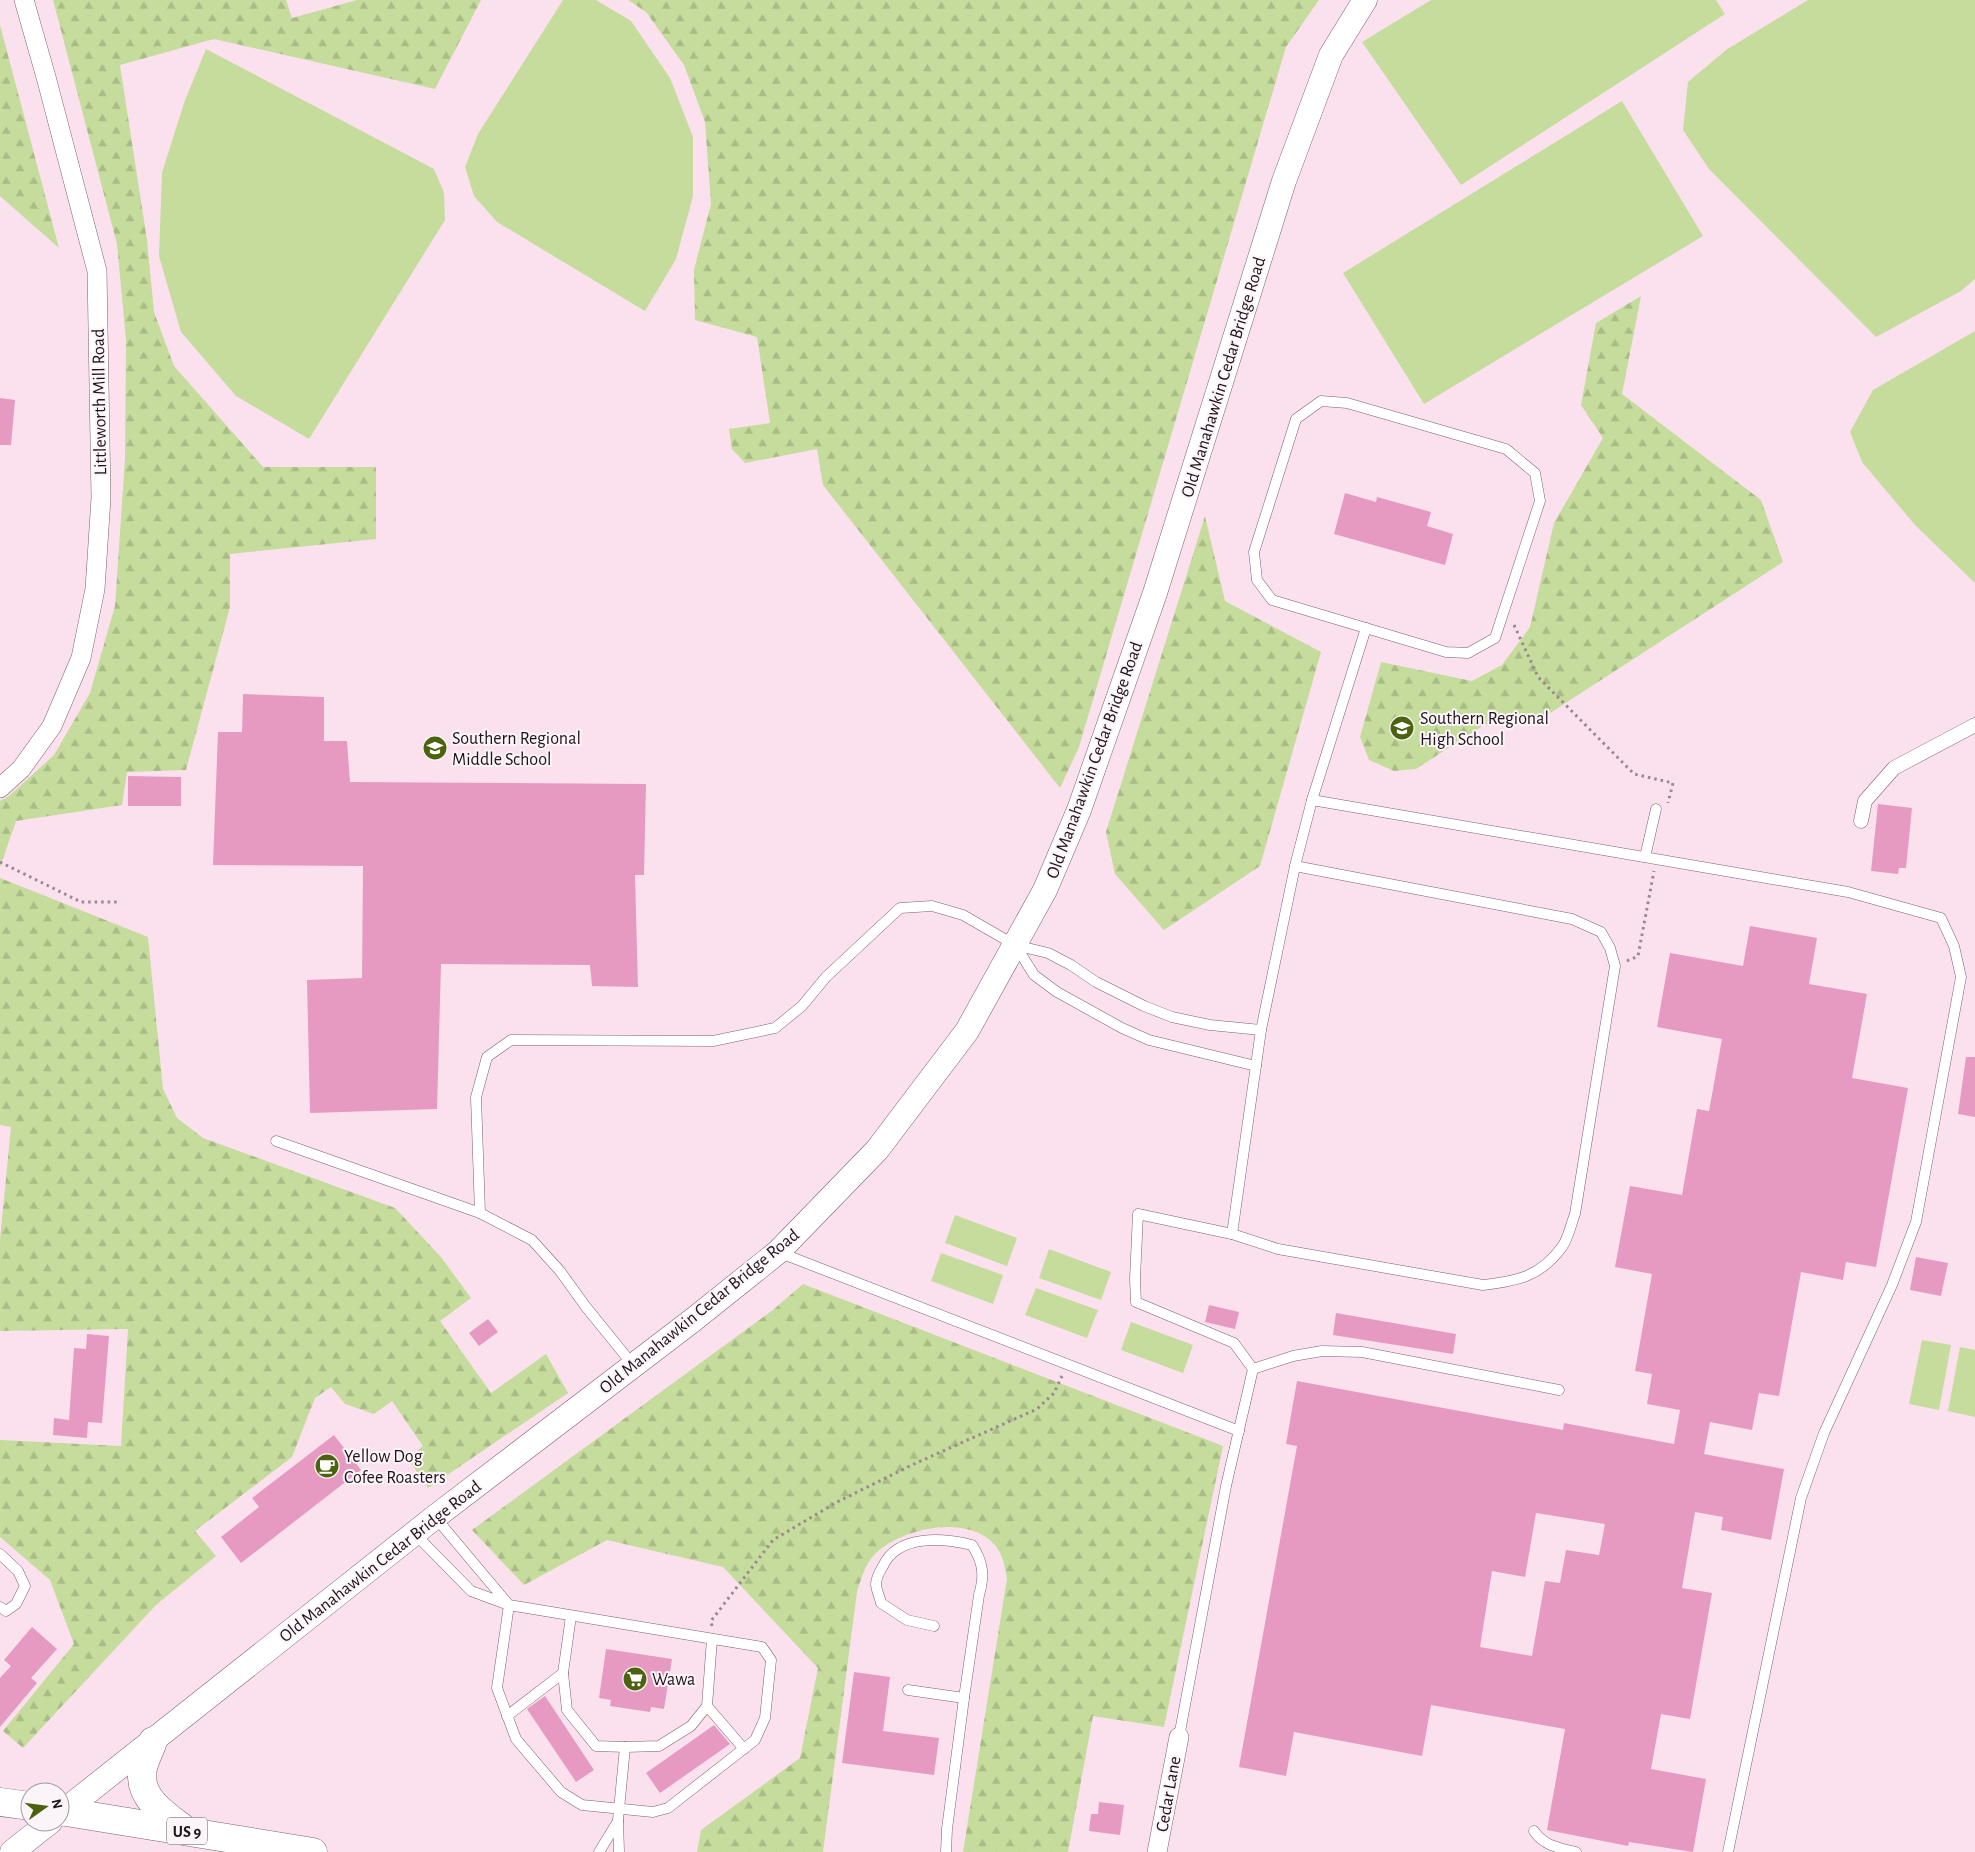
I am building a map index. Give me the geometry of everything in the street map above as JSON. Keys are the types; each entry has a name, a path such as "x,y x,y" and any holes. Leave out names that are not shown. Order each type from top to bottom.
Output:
{"highway":[{"path":"153,1741 142,1774 143,1786 156,1808 187,1831"},
{"path":"0,1802 20,1805"},
{"name":"US 9","path":"70,1816 187,1831 313,1852"}],"street":[{"name":"Littleworth Mill Road","path":"0,788 21,769 52,726 81,658 95,589 101,498 97,272 24,0"},
{"name":"Old Manahawkin Cedar Bridge Road","path":"70,1805 435,1517 693,1320 778,1252 877,1150 967,1031 1045,890 1086,792 1158,584 1284,181 1331,55 1365,0"},
{"path":"1861,821 1865,801 1894,768 1975,725"},
{"name":"Cedar Lane","path":"1158,1852 1179,1736"},
{"name":"Old Manahawkin Cedar Bridge Road","path":"12,1852 36,1832"}],"lane":[{"path":"1321,401 1347,403 1506,449 1535,473 1540,501 1506,606 1495,638 1468,653 1446,652 1272,600 1257,580 1254,552 1296,420 1321,401"},
{"path":"1232,1234 1261,1030 1295,866 1312,800 1366,628"},
{"path":"1312,800 1848,892 1941,918 1954,946 1961,977 1916,1222 1892,1285 1824,1434 1801,1498 1728,1852"},
{"path":"1645,857 1661,810"},
{"path":"1179,1736 1226,1486 1253,1369 1234,1344 1136,1302 1135,1278 1138,1214 1232,1234 1278,1249 1483,1285 1511,1282 1536,1272 1563,1246 1575,1214 1615,966 1610,948 1601,932 1572,919 1295,866"},
{"path":"480,1213 476,1097 487,1057 511,1040 712,1041 774,1028 802,1006 826,977 900,908 932,906 963,915 1016,945 1048,953 1071,965 1096,982 1144,1006 1172,1017 1210,1025 1261,1030"},
{"path":"1016,945 1034,975 1057,992 1122,1028 1157,1042 1256,1066"},
{"path":"276,1141 480,1213 532,1240 560,1271 586,1308 633,1365"},
{"path":"778,1252 1239,1431"},
{"path":"1253,1369 1294,1356 1322,1351 1362,1352 1559,1390"},
{"path":"415,1534 471,1591 508,1605 762,1647 772,1660 765,1718 756,1740 668,1808 652,1812 619,1815 582,1805 561,1792 516,1739 497,1688 508,1605 435,1517"},
{"path":"934,1626 907,1620 881,1603 876,1584 878,1574 886,1559 895,1550 910,1544 928,1540 945,1540 972,1545 980,1558 983,1581 979,1595 964,1698 946,1829 945,1851"},
{"path":"0,1554 18,1571 25,1586 16,1604 6,1612 0,1606"},
{"path":"571,1616 563,1673 567,1710 596,1746 659,1746 690,1726 707,1706 712,1639"},
{"path":"507,1716 563,1673"},
{"path":"908,1690 964,1698"},
{"path":"707,1706 744,1748"},
{"path":"619,1852 619,1815 625,1747"},
{"path":"599,1852 619,1815"},
{"path":"1534,1831 1540,1840 1554,1847 1576,1852"}],"path":[{"path":"1506,606 1538,677 1634,774 1673,784 1661,810"},
{"path":"1615,966 1638,956 1656,859"},
{"path":"0,862 81,902 118,902"},
{"path":"712,1639 711,1621 773,1540 837,1502 914,1464 1037,1408 1054,1393 1067,1364"}],"green space":[{"path":"53,0 286,0 292,18 357,0 481,0 435,89 214,39 120,65 147,240 154,312 174,366 263,467 376,467 376,539 230,554 230,607 186,770 127,772 122,805 16,821 0,867 0,801 9,796 54,755 90,693 115,606 125,459 126,340 117,244"},
{"path":"563,0 596,0 631,21 670,78 693,137 693,196 676,259 645,311 497,222 474,196 465,167 478,134"},
{"path":"628,0 1319,0 1286,47 1079,747 1060,788 823,485 817,449 745,463 732,449 729,429 770,423 757,337 695,320 694,270 711,204 705,122 684,65 646,12"},
{"path":"1431,0 1716,0 1725,14 1461,185 1362,42"},
{"path":"1808,0 1975,0 1975,279 1961,291 1876,337 1709,169 1683,130 1688,82 1726,50"},
{"path":"0,25 59,248 0,196"},
{"path":"206,49 434,169 444,193 445,220 309,439 236,396 181,332 159,256 162,173 184,103"},
{"path":"1622,101 1703,236 1424,404 1343,273"},
{"path":"1641,296 1622,394 1761,500 1783,562 1544,717 1484,725 1416,769 1394,771 1369,760 1360,737 1381,662 1472,681 1502,665 1530,627 1554,523 1603,438 1581,405 1596,323"},
{"path":"1975,331 1975,583 1915,525 1862,462 1850,432 1873,390"},
{"path":"1205,516 1225,601 1321,652 1260,866 1164,930 1115,874 1106,832"},
{"path":"0,878 148,937 163,1089 177,1118 203,1138 395,1208 441,1257 471,1298 440,1321 491,1393 546,1354 568,1393 428,1488 408,1459 423,1446 392,1401 374,1414 345,1404 331,1387 315,1398 292,1457 195,1531 216,1556 156,1605 23,1748 3,1731 74,1644 50,1580 0,1537 0,1440 121,1446 128,1329 0,1331 0,1239 11,1127 0,1125"},
{"path":"955,1215 1017,1238 1007,1266 945,1243"},
{"path":"1049,1249 1111,1272 1101,1300 1039,1278"},
{"path":"941,1253 1003,1275 993,1304 931,1281"},
{"path":"803,1284 1223,1446 1164,1727 1093,1716 1068,1852 963,1852 1007,1579 1000,1552 994,1544 982,1535 967,1529 951,1527 917,1532 901,1537 887,1545 875,1554 866,1567 857,1592 823,1852 697,1852 701,1830 800,1758 818,1668 723,1567 607,1540 524,1585 472,1530 773,1310"},
{"path":"1036,1288 1098,1310 1087,1338 1025,1315"},
{"path":"1131,1322 1193,1345 1183,1373 1121,1350"},
{"path":"1922,1340 1951,1345 1939,1410 1909,1404"},
{"path":"1960,1347 1975,1350 1975,1417 1948,1411"}],"building":[{"path":"0,398 15,400 11,445 0,445"},
{"path":"1345,493 1376,502 1377,497 1431,512 1427,526 1453,534 1445,565 1334,534"},
{"path":"243,694 324,697 324,741 347,741 350,782 646,784 644,875 635,875 638,987 592,986 590,965 441,964 437,1109 310,1113 307,980 362,978 363,866 213,865 218,732 242,732"},
{"path":"128,776 181,777 181,806 128,806"},
{"path":"1878,804 1912,808 1906,868 1899,868 1898,874 1871,871"},
{"path":"1750,926 1817,938 1809,984 1867,994 1852,1078 1908,1088 1876,1267 1846,1262 1843,1280 1801,1272 1779,1396 1759,1393 1752,1430 1710,1422 1704,1454 1784,1469 1771,1540 1721,1530 1723,1517 1695,1512 1682,1588 1712,1593 1690,1719 1661,1714 1651,1769 1706,1779 1693,1852 1629,1842 1628,1846 1547,1830 1565,1729 1431,1705 1422,1756 1294,1732 1286,1776 1239,1767 1297,1446 1286,1444 1297,1381 1563,1430 1564,1423 1674,1444 1680,1410 1647,1404 1652,1374 1635,1371 1652,1274 1615,1267 1630,1186 1682,1195 1697,1109 1709,1111 1722,1039 1657,1027 1670,953 1743,966","holes":["1536,1513 1605,1524 1599,1555 1566,1550 1560,1583 1545,1581 1532,1656 1480,1647 1492,1571 1525,1577"]},
{"path":"1966,1057 1975,1057 1975,1117 1958,1114"},
{"path":"1916,1257 1948,1263 1941,1296 1910,1290"},
{"path":"1209,1305 1239,1312 1235,1329 1205,1322"},
{"path":"1336,1313 1456,1334 1453,1354 1333,1335"},
{"path":"488,1319 498,1332 479,1346 469,1333"},
{"path":"87,1334 109,1336 102,1423 88,1422 87,1438 53,1435 54,1418 69,1420 74,1348 86,1349"},
{"path":"334,1435 361,1470 241,1563 221,1537 259,1507 252,1498"},
{"path":"32,1627 57,1649 31,1678 37,1683 0,1727 0,1678 11,1666 4,1660"},
{"name":"Wawa","path":"606,1649 672,1659 664,1709 651,1707 650,1712 610,1706 611,1700 599,1698"},
{"path":"854,1672 890,1677 883,1731 939,1738 934,1775 842,1763"},
{"path":"545,1696 594,1770 576,1782 527,1709"},
{"path":"714,1725 730,1744 660,1793 646,1773"},
{"path":"1099,1802 1124,1805 1120,1835 1089,1831 1091,1814 1098,1814"}],"place":[{"name":"Southern Regional High School","path":"1402,728"},
{"name":"Southern Regional Middle School","path":"435,748"},
{"name":"Yellow Dog Cofee Roasters","path":"327,1466"},
{"name":"Wawa","path":"635,1679"}]}
